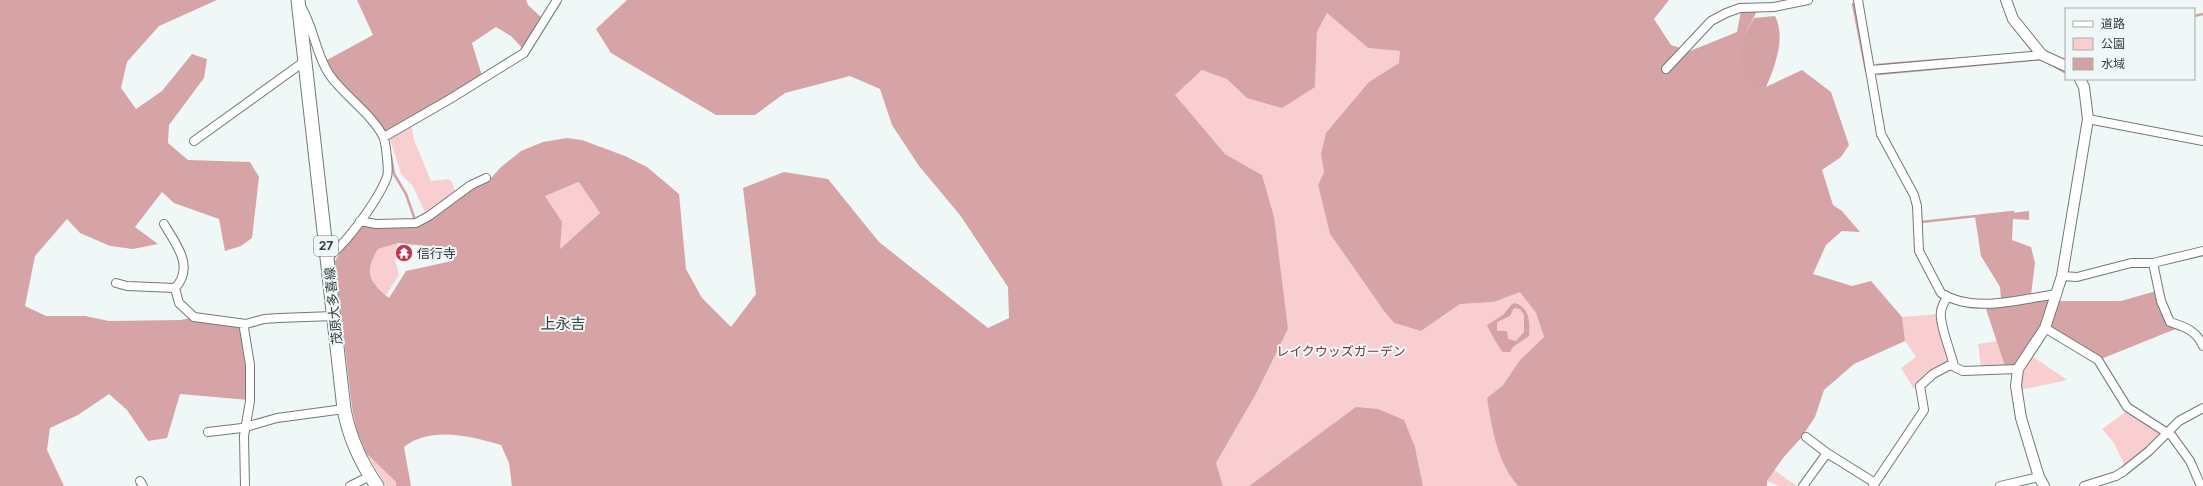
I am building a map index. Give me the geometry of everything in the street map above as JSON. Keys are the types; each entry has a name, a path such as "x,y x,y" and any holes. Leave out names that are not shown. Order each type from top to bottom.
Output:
{"main road":[{"name":"茂原大多喜線","path":"298,1 344,409 348,428 374,481"}],"street":[{"path":"384,137 450,99 524,53 557,0"},
{"path":"1666,69 1711,21 1726,13 1740,8 1774,7 1808,0"},
{"path":"1858,0 1881,134 1905,178 1917,206 1918,251 1941,294 1967,304 1994,303 2057,294"},
{"path":"2006,0 2013,19 2042,55 2065,66"},
{"path":"298,1 308,16 317,52 330,75 384,137 388,169 387,177 360,221 338,249 328,257"},
{"path":"1871,70 2042,55"},
{"path":"194,141 305,61"},
{"path":"2044,486 2038,477 2017,400 2018,369 2045,328 2062,276 2088,119 2084,87 2080,80"},
{"path":"2088,119 2203,141"},
{"path":"360,221 376,224 416,223 429,216 471,186 486,178"},
{"path":"164,224 180,252 184,265 181,281 175,288"},
{"path":"2062,276 2077,277 2130,263 2153,263 2203,251"},
{"path":"2153,263 2161,301 2170,322 2189,329 2197,335 2203,346"},
{"path":"116,283 127,286 175,288"},
{"path":"175,288 179,303 194,317 246,324 264,319 334,316"},
{"path":"1947,297 1941,311 1941,322 1950,346 1954,366"},
{"path":"245,486 244,436 250,401 250,364 244,328 246,324"},
{"path":"2045,328 2098,360 2127,407 2168,432 2190,461 2200,486"},
{"path":"1806,437 1874,485 1924,410 1920,386 1932,374 1950,365 1963,371 2018,369"},
{"path":"2084,486 2116,476 2149,452 2179,421 2203,408"},
{"path":"208,432 246,426 277,418 344,409"},
{"path":"1803,486 1827,453"},
{"path":"2000,486 2038,477"},
{"path":"350,486 374,481"}],"green space":[{"name":"レイクウッズガーデン","path":"1327,13 1368,48 1400,51 1400,63 1369,82 1321,154 1324,172 1318,185 1330,234 1394,323 1421,331 1460,304 1494,302 1520,291 1536,313 1544,337 1520,360 1503,385 1487,398 1511,478 1518,486 1423,486 1415,447 1281,462 1249,486 1223,486 1216,463 1257,392 1288,329 1262,175 1225,154 1174,95 1202,70 1227,78 1247,98 1315,87 1317,32"},
{"path":"411,124 414,140 431,181 448,179 452,182 456,194 427,217 413,186 401,174 390,139 393,134"},
{"path":"580,182 600,213 560,249 545,196"},
{"path":"398,243 395,260 399,275 386,295 380,290 372,279 370,274 371,263 378,249"},
{"path":"1938,314 1950,361 1926,373 1914,389 1901,368 1916,357 1905,341 1902,317"},
{"path":"1997,341 2005,366 1981,367 1978,344"},
{"path":"2032,356 2067,380 2020,390 2023,373"},
{"path":"2127,411 2165,434 2126,468 2114,443 2102,429"},
{"path":"366,453 396,482 396,486 386,486"},
{"path":"1774,470 1797,486 1779,486 1767,481"}],"shaded area":[{"path":"0,0 217,0 159,26 127,62 121,88 136,109 162,91 192,54 207,59 204,78 169,125 168,143 188,160 250,162 259,177 252,238 241,246 225,251 219,219 174,203 162,192 135,227 158,244 133,249 110,246 80,233 67,219 35,256 25,306 46,316 85,316 109,321 181,320 199,316 244,322 249,400 180,394 167,438 148,441 127,410 109,394 78,415 50,428 47,450 64,486 0,486"},
{"path":"357,0 526,0 528,5 542,18 523,49 511,36 496,27 472,43 482,76 389,131 381,130 329,70 325,61 373,35"},
{"path":"627,0 1669,0 1654,19 1671,45 1690,51 1737,32 1741,11 1757,11 1745,34 1747,87 1766,87 1802,70 1831,92 1849,145 1841,157 1822,170 1833,205 1842,211 1860,232 1842,231 1826,245 1813,274 1852,286 1871,281 1902,317 1905,341 1854,364 1824,390 1815,417 1801,438 1783,458 1767,481 1767,486 1518,486 1511,477 1500,456 1493,433 1487,398 1503,385 1520,360 1544,337 1536,313 1520,292 1494,302 1460,304 1421,331 1394,323 1330,234 1318,185 1324,172 1321,154 1326,133 1369,82 1399,63 1400,51 1368,48 1327,13 1317,32 1315,87 1282,108 1247,98 1227,79 1202,70 1175,95 1225,154 1262,175 1274,217 1288,329 1257,392 1216,463 1223,486 512,486 509,463 501,445 464,436 438,435 426,437 404,447 411,486 396,486 396,482 366,453 357,431 352,408 335,261 360,223 416,225 461,194 491,178 501,167 521,151 543,142 567,138 582,140 625,156 647,167 679,194 686,269 702,298 731,327 756,294 743,188 784,172 828,179 879,242 988,328 1009,318 1008,287 960,215 919,166 892,125 880,89 850,76 785,93 755,115 716,115 611,53 596,29","holes":["579,182 600,213 560,249 562,222 545,196","398,243 445,248 452,261 406,271 389,298 373,282 370,271 373,257 378,249"]},
{"path":"2029,211 2029,220 2013,219 2012,240 2031,247 2035,263 2031,295 2001,299 2000,287 1981,256 1975,217"},
{"path":"2156,291 2178,328 2101,359 2051,330 2049,324 2057,301 2121,301"},
{"path":"2052,297 2040,329 2019,365 2005,366 1985,306"},
{"path":"1356,407 1378,409 1404,420 1415,447 1423,486 1249,486"}],"water":[{"path":"1775,16 1780,33 1778,52 1766,87 1747,87 1740,61 1745,34 1754,18"},
{"path":"1515,303 1524,308 1529,321 1529,336 1513,347 1510,352 1503,352 1487,325 1503,315 1512,304","holes":["1514,308 1520,309 1524,315 1524,332 1516,341 1508,339 1507,331 1497,331 1497,322 1510,316"]}],"waterway":[{"path":"1853,4 1866,71"},
{"path":"2195,16 2203,14"},
{"path":"1877,65 1949,59"},
{"path":"1878,74 2043,59"},
{"path":"2054,66 2065,72"},
{"path":"391,156 394,174 406,194 415,220"},
{"path":"1921,222 2013,212"}],"place":[{"name":"信行寺","path":"404,253"}],"district":[{"name":"上永吉","path":"563,324"}]}
